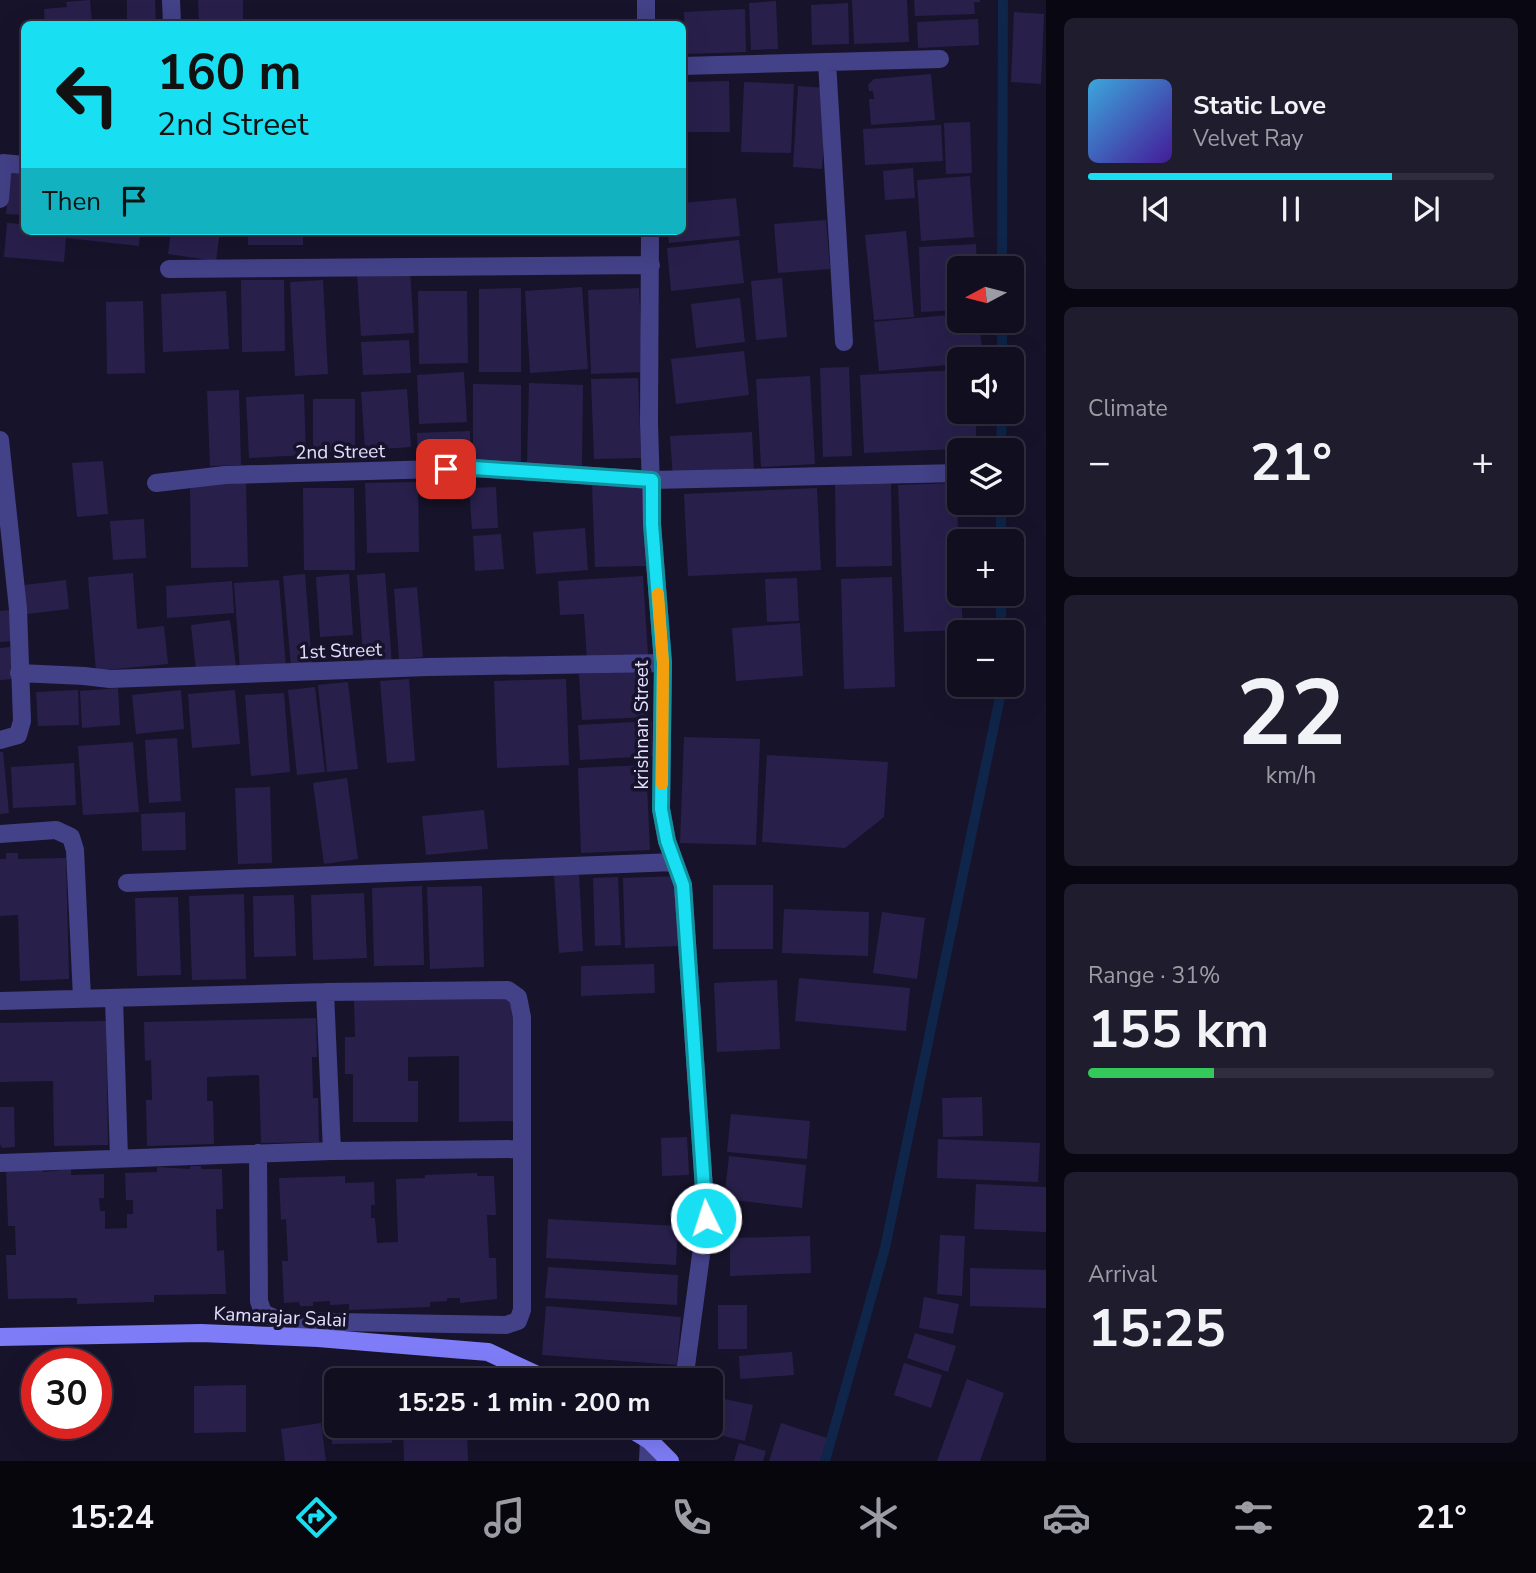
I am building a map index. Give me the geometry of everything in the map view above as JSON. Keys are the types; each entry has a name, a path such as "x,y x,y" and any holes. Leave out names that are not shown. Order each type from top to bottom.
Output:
{"street":[{"path":"171,0 172,21"},
{"path":"646,0 646,21"},
{"path":"686,66 940,59"},
{"path":"827,62 844,342"},
{"path":"0,199 1,163 21,165"},
{"name":"krishnan Street","path":"650,235 649,423 652,524 663,663 661,809 667,841 683,885 706,1218 686,1368"},
{"path":"169,269 651,265"},
{"path":"0,440 18,609 22,721 18,735 0,740"},
{"name":"2nd Street","path":"156,482 225,475 474,468 652,480 947,473"},
{"name":"1st Street","path":"19,673 110,679 428,667 663,663"},
{"path":"0,834 56,830 71,837 75,850 82,998"},
{"path":"127,883 675,862"},
{"path":"0,1001 508,990 517,997 522,1017 522,1310 518,1321 506,1325 281,1321 263,1313 259,1301 258,1153"},
{"path":"325,992 332,1151"},
{"path":"114,998 119,1158"},
{"path":"0,1163 332,1151 521,1149"},
{"name":"Kamarajar Salai","path":"0,1337 257,1334 488,1352 522,1368"},
{"path":"648,1461 652,1438"},
{"path":"656,1438 670,1461"}],"building":[{"path":"90,0 92,21 45,21 44,9 67,7 66,2"},
{"path":"127,0 155,0 156,21 127,21"},
{"path":"198,0 243,0 243,21 199,21"},
{"path":"852,0 907,0 909,42 854,44"},
{"path":"914,0 980,2 974,2 975,14 915,16"},
{"path":"776,1 778,49 751,50 749,3"},
{"path":"848,3 849,44 812,45 811,5"},
{"path":"745,9 746,52 686,54 684,12"},
{"path":"1014,12 1044,14 1041,84 1011,82"},
{"path":"978,19 979,45 918,48 917,22"},
{"path":"931,74 935,120 871,125 869,99 874,99 873,91 869,91 868,85 874,79"},
{"path":"729,81 730,132 686,132 686,82"},
{"path":"744,82 794,84 791,153 741,152"},
{"path":"798,86 827,88 822,169 793,167"},
{"path":"970,122 972,173 946,174 944,123"},
{"path":"941,125 943,161 865,165 863,129"},
{"path":"913,168 915,198 885,200 883,171"},
{"path":"10,171 21,172 21,215 6,214"},
{"path":"970,176 974,237 921,241 917,180"},
{"path":"736,198 740,236 669,243 668,235 686,235 686,203"},
{"path":"826,220 830,269 778,273 774,224"},
{"path":"7,223 21,224 21,235 140,235 139,246 66,238 64,262 4,257"},
{"path":"906,231 914,317 874,320 865,235"},
{"path":"170,235 219,235 216,261 168,254"},
{"path":"248,235 303,235 303,245 248,245"},
{"path":"739,240 744,283 671,291 667,248"},
{"path":"976,244 976,256 947,256 947,311 921,312 919,247"},
{"path":"410,270 414,333 361,336 357,273"},
{"path":"782,278 787,337 756,340 751,281"},
{"path":"241,280 284,280 285,351 242,352"},
{"path":"323,280 328,374 295,376 290,282"},
{"path":"582,287 588,369 530,373 525,291"},
{"path":"521,288 521,372 479,372 479,289"},
{"path":"639,288 643,372 591,374 588,290"},
{"path":"226,291 229,349 163,352 161,294"},
{"path":"418,291 467,291 468,363 419,364"},
{"path":"740,298 745,342 696,348 691,304"},
{"path":"143,301 145,373 107,374 106,302"},
{"path":"947,315 947,333 980,333 982,347 947,347 947,365 879,371 874,322"},
{"path":"409,340 411,373 363,375 361,342"},
{"path":"744,351 749,395 676,404 671,359"},
{"path":"849,367 852,456 823,457 820,368"},
{"path":"947,371 947,424 976,424 976,438 947,438 947,449 864,453 860,375"},
{"path":"464,372 467,422 419,424 417,375"},
{"path":"810,376 815,464 761,467 756,379"},
{"path":"638,378 641,458 594,459 591,379"},
{"path":"529,383 583,385 582,466 527,464"},
{"path":"473,384 521,385 521,462 473,462"},
{"path":"407,389 411,447 365,450 361,392"},
{"path":"239,390 241,465 210,466 207,391"},
{"path":"304,394 306,455 249,458 246,397"},
{"path":"313,399 355,399 355,452 313,452"},
{"path":"470,431 471,460 418,462 417,433"},
{"path":"752,432 754,474 673,479 670,436"},
{"path":"103,461 108,514 77,517 72,463"},
{"path":"418,482 419,552 367,553 365,483"},
{"path":"835,482 891,482 892,566 836,567"},
{"path":"246,483 248,567 191,568 190,485"},
{"path":"643,483 646,566 595,567 592,484"},
{"path":"947,483 947,515 958,515 958,529 947,529 947,606 962,606 962,620 947,620 947,631 904,632 898,485"},
{"path":"496,487 498,528 472,529 469,488"},
{"path":"303,488 354,488 355,570 304,570"},
{"path":"817,488 821,570 688,576 684,494"},
{"path":"144,519 146,558 113,560 110,521"},
{"path":"585,528 588,570 536,574 533,532"},
{"path":"501,534 504,569 475,571 473,536"},
{"path":"133,573 137,629 164,626 168,664 96,671 88,577"},
{"path":"385,573 392,664 364,667 357,575"},
{"path":"305,574 312,665 291,667 283,576"},
{"path":"349,574 353,635 320,637 316,577"},
{"path":"643,576 648,656 587,660 584,614 560,615 558,581"},
{"path":"892,577 895,687 844,689 841,579"},
{"path":"797,578 799,621 767,622 765,579"},
{"path":"66,580 69,609 27,614 24,585"},
{"path":"279,580 286,667 240,670 234,583"},
{"path":"232,581 234,613 167,618 166,586"},
{"path":"417,587 423,657 399,659 394,589"},
{"path":"11,610 13,641 0,642 0,611"},
{"path":"230,620 236,666 196,671 191,625"},
{"path":"800,623 803,676 736,681 732,628"},
{"path":"10,647 13,679 0,680 0,648"},
{"path":"647,671 648,717 582,720 579,674"},
{"path":"409,679 415,761 387,763 380,681"},
{"path":"566,679 569,765 497,768 494,681"},
{"path":"348,682 358,769 327,772 318,685"},
{"path":"315,687 325,772 297,775 288,690"},
{"path":"118,688 120,725 82,728 80,691"},
{"path":"78,690 79,725 38,726 36,692"},
{"path":"181,690 184,729 136,734 132,695"},
{"path":"235,690 240,744 192,748 188,694"},
{"path":"284,693 290,772 251,776 245,695"},
{"path":"652,721 653,756 580,760 578,725"},
{"path":"684,737 760,739 756,845 680,843"},
{"path":"177,738 181,801 149,803 145,740"},
{"path":"133,742 139,812 83,815 78,746"},
{"path":"0,752 3,752 9,813 0,814"},
{"path":"767,755 888,762 884,817 845,848 762,842"},
{"path":"74,763 76,805 13,808 11,767"},
{"path":"646,765 650,850 581,853 578,768"},
{"path":"347,778 358,859 324,864 313,783"},
{"path":"270,787 272,863 238,864 235,788"},
{"path":"484,810 488,849 426,855 422,816"},
{"path":"185,812 186,850 142,851 141,814"},
{"path":"6,853 18,853 18,859 66,858 69,979 20,981 18,915 0,916 0,859 6,859"},
{"path":"579,873 583,951 559,953 554,874"},
{"path":"678,876 680,946 625,948 623,878"},
{"path":"618,877 621,945 595,946 593,878"},
{"path":"713,885 773,885 773,949 713,949"},
{"path":"422,886 424,965 374,966 372,888"},
{"path":"482,886 484,967 430,969 427,887"},
{"path":"364,893 367,958 313,960 311,895"},
{"path":"244,894 246,979 192,980 189,896"},
{"path":"294,895 296,956 254,957 253,896"},
{"path":"178,897 181,975 137,976 135,898"},
{"path":"784,909 869,912 868,956 782,953"},
{"path":"882,912 925,918 917,979 873,973"},
{"path":"654,964 655,993 581,996 581,966"},
{"path":"799,978 910,988 906,1031 795,1021"},
{"path":"777,980 780,1049 717,1052 714,983"},
{"path":"513,999 514,1121 459,1122 459,1056 408,1057 408,1081 418,1081 418,1122 353,1122 353,1074 345,1074 345,1037 355,1037 354,1000"},
{"path":"316,1018 317,1057 312,1057 313,1098 318,1098 319,1142 261,1143 259,1075 207,1077 207,1101 213,1101 214,1144 147,1146 146,1100 152,1100 151,1060 145,1061 144,1022"},
{"path":"106,1021 108,1145 54,1146 53,1081 0,1082 0,1023"},
{"path":"982,1097 983,1136 943,1137 942,1098"},
{"path":"0,1107 14,1107 15,1147 2,1148 0,1144"},
{"path":"731,1114 810,1121 807,1159 727,1152"},
{"path":"687,1137 689,1175 662,1176 661,1138"},
{"path":"938,1139 1040,1143 1038,1182 937,1178"},
{"path":"729,1156 806,1165 802,1208 724,1199"},
{"path":"190,1166 222,1169 223,1209 216,1209 217,1251 224,1250 226,1294 154,1295 154,1302 77,1304 77,1298 8,1299 6,1255 16,1255 15,1226 8,1226 6,1170 43,1169 43,1172 71,1169 71,1175 104,1174 104,1198 99,1198 100,1211 105,1211 105,1229 127,1228 127,1214 133,1214 133,1200 126,1200 125,1173 157,1172 157,1167 190,1169"},
{"path":"477,1173 477,1176 494,1176 496,1215 487,1215 489,1258 496,1258 497,1299 460,1303 460,1298 447,1298 447,1301 430,1302 430,1307 349,1310 349,1304 330,1305 330,1301 313,1302 313,1306 300,1306 299,1302 284,1303 282,1261 288,1261 286,1219 281,1220 279,1178 345,1176 345,1183 374,1182 375,1205 371,1205 371,1218 375,1218 377,1243 398,1242 396,1179"},
{"path":"976,1184 1046,1187 1046,1232 974,1229"},
{"path":"548,1219 678,1226 676,1265 546,1258"},
{"path":"940,1235 965,1236 962,1296 937,1294"},
{"path":"810,1236 811,1273 730,1276 730,1238"},
{"path":"548,1267 678,1275 677,1305 545,1298"},
{"path":"970,1268 1046,1270 1046,1308 970,1306"},
{"path":"924,1297 959,1304 953,1334 919,1328"},
{"path":"718,1305 747,1305 747,1349 718,1349"},
{"path":"546,1306 681,1317 677,1365 542,1355"},
{"path":"915,1333 956,1346 948,1372 907,1358"},
{"path":"792,1352 794,1375 740,1379 739,1356"},
{"path":"904,1363 942,1375 931,1408 894,1395"},
{"path":"967,1379 1004,1393 980,1461 937,1461"},
{"path":"246,1385 246,1432 194,1433 194,1386"},
{"path":"723,1399 753,1405 745,1441 723,1436"},
{"path":"321,1423 326,1461 285,1461 281,1429"},
{"path":"781,1423 827,1438 820,1461 769,1461"},
{"path":"332,1438 392,1438 392,1443 332,1444"},
{"path":"403,1438 467,1438 468,1461 404,1461"},
{"path":"739,1443 766,1451 763,1461 734,1461"}],"waterway":[{"path":"1002,256 1003,0"},
{"path":"1002,333 1002,347"},
{"path":"1001,438 1002,424"},
{"path":"1001,515 1001,529"},
{"path":"1001,606 1001,620"},
{"path":"825,1461 885,1248 1000,697"}],"slow traffic":[{"path":"658,594 663,663 662,784"}],"route":[{"path":"446,469 474,468 652,480 652,524 663,663 661,809 667,841 683,885 706,1218"}]}
